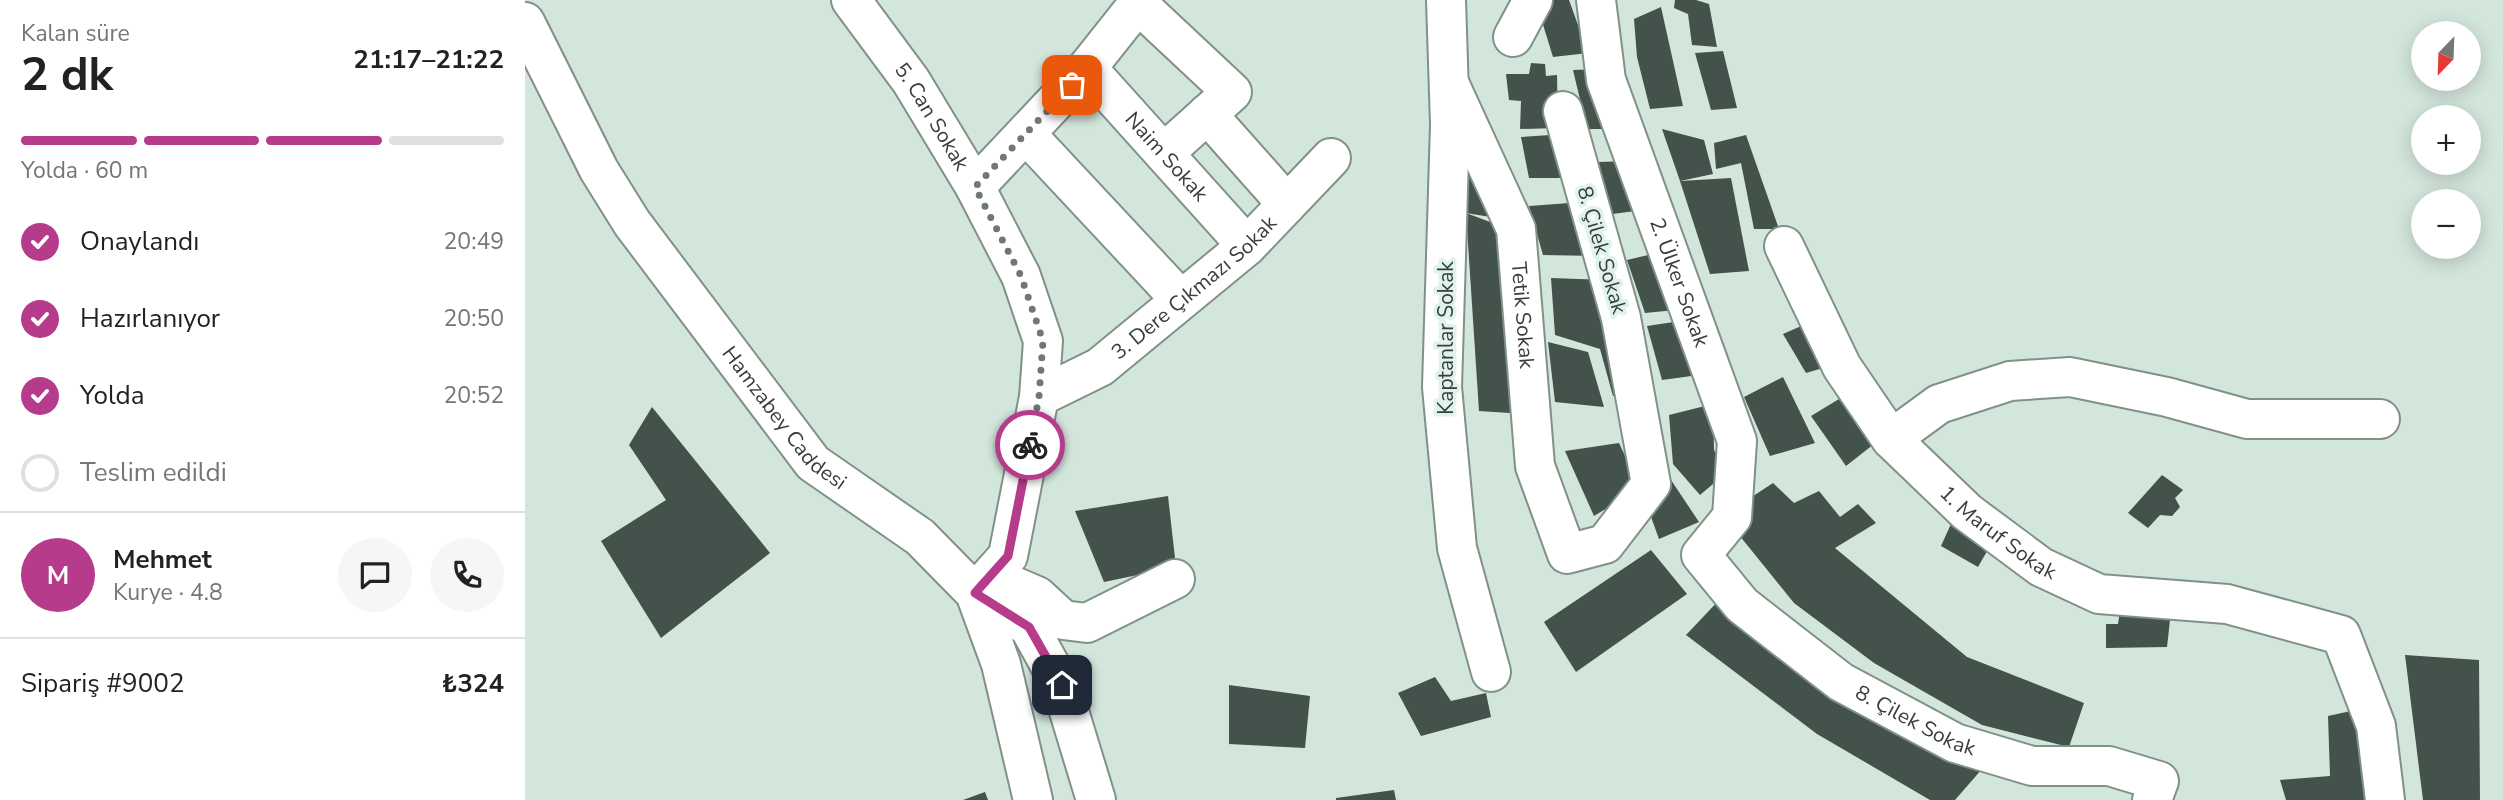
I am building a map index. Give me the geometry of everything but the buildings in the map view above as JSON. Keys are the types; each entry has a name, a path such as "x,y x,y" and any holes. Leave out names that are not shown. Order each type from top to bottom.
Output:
{"street":[{"name":"5. Can Sokak","path":"851,0 911,81 975,187 1021,276 1043,341 1039,397 1008,556 975,593"},
{"name":"Kaptanlar Sokak","path":"1446,0 1450,125 1442,387 1457,548 1491,671"},
{"path":"1513,37 1533,0"},
{"name":"2. Ülker Sokak","path":"1596,0 1606,80 1738,441 1732,517 1701,555"},
{"path":"975,187 1087,68 1140,2 1232,92 1164,153"},
{"name":"Hamzabey Caddesi","path":"525,22 599,170 632,223 813,463 920,537 975,593 1001,664 1033,800"},
{"name":"Naim Sokak","path":"1087,68 1247,246"},
{"name":"Tetik Sokak","path":"1449,83 1516,229 1535,466 1567,554"},
{"name":"8. Çilek Sokak","path":"1563,111 1621,318 1651,484 1605,544 1567,554"},
{"path":"1207,114 1287,204"},
{"path":"1026,134 1181,300"},
{"name":"3. Dere Çıkmazı Sokak","path":"1039,397 1100,367 1247,246 1331,158"},
{"name":"1. Maruf Sokak","path":"1784,246 1842,367 1891,439 1967,512 2041,567 2099,594 2227,604 2341,635 2377,726 2385,800"},
{"path":"1891,439 1939,404 2010,382 2070,377 2168,397 2247,419 2379,419"},
{"name":"8. Çilek Sokak","path":"1701,555 1742,604 1841,682 1955,743 2032,766 2109,766 2159,781 2153,800"},
{"path":"975,593 1002,582 1037,596 1063,620 1087,623 1175,579"},
{"path":"975,593 1029,627 1062,685 1096,800"}],"way so far":[{"path":"1030,445 1039,397 1043,341 1021,276 975,187 1072,85"}],"route":[{"path":"1030,445 1008,556 975,593 1029,627 1062,685"}]}
